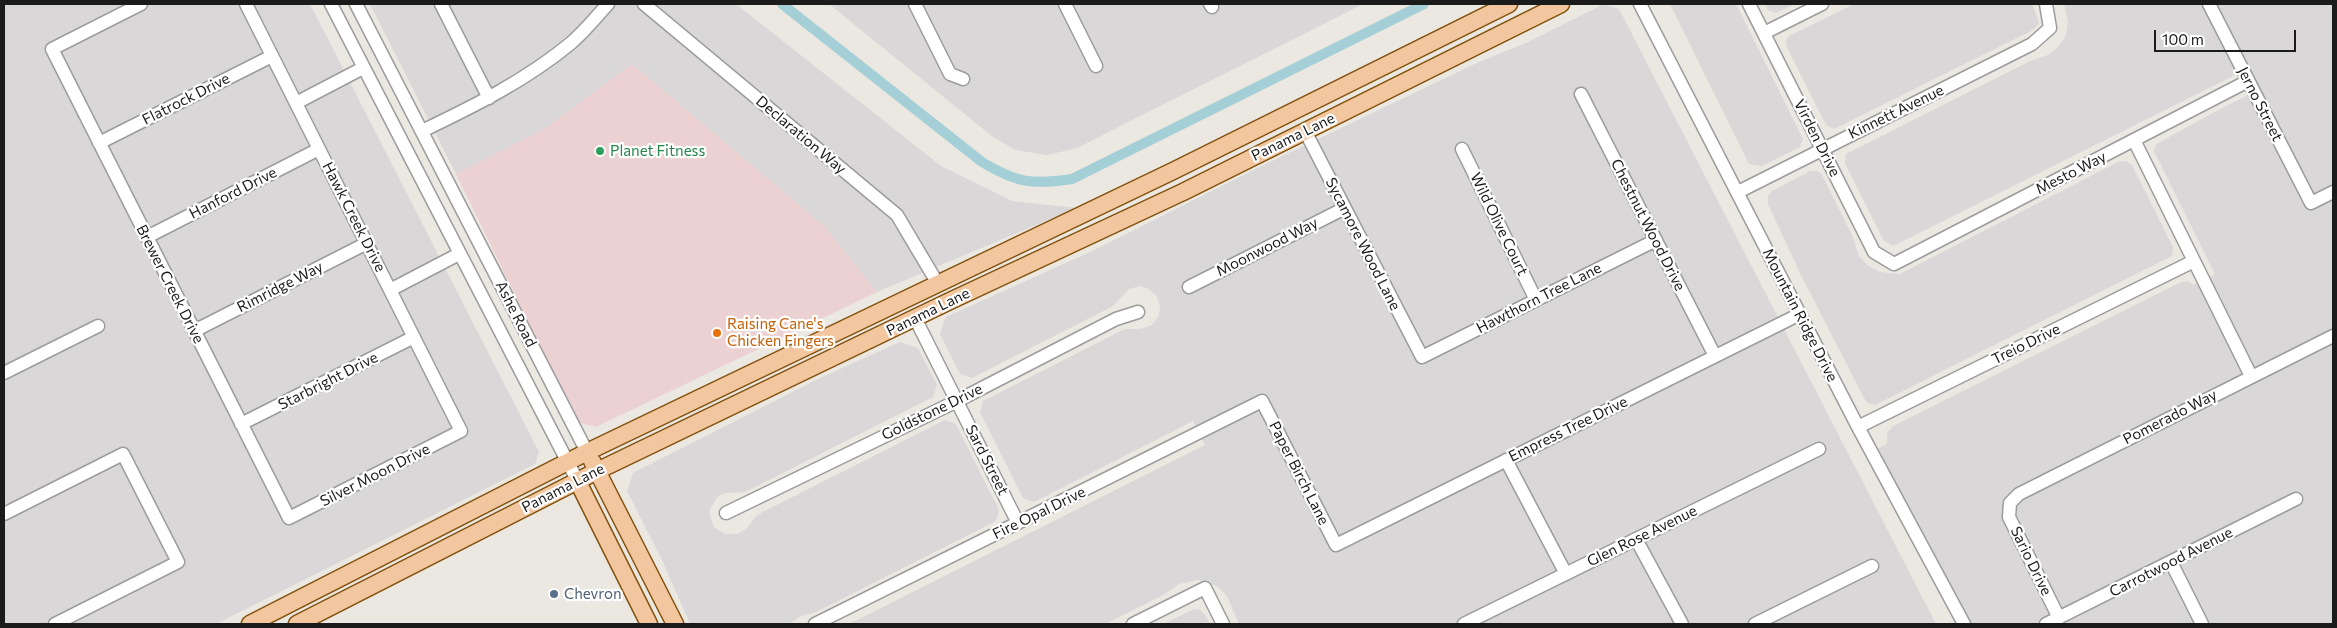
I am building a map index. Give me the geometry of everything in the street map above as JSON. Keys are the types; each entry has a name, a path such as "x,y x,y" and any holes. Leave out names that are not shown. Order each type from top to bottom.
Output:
{"main road":[{"name":"Panama Lane","path":"250,624 588,452 938,284 1509,4"},
{"name":"Panama Lane","path":"296,624 597,470 1183,192 1561,4"},
{"path":"1305,131 1304,125 1310,116 1357,90 1360,78"},
{"path":"915,318 938,284"},
{"name":"Ashe Road","path":"588,452 675,624"},
{"name":"Ashe Road","path":"577,480 649,624"}],"street":[{"name":"Brewer Creek Drive","path":"141,4 52,49 289,518"},
{"name":"Hawk Creek Drive","path":"246,4 461,431"},
{"name":"Ashe Road","path":"331,4 577,480"},
{"name":"Ashe Road","path":"356,4 588,452"},
{"path":"441,4 489,98"},
{"path":"422,131 489,98 532,72 572,42 608,4"},
{"name":"Declaration Way","path":"644,4 897,216 938,284"},
{"path":"915,4 950,74 963,79"},
{"path":"1065,4 1096,66"},
{"name":"Mountain Ridge Drive","path":"1640,4 1858,427 1964,624"},
{"name":"Virden Drive","path":"1749,4 1874,252 1894,264"},
{"path":"1764,33 1822,4"},
{"name":"Kinnett Avenue","path":"1738,192 2032,44 2050,28 2046,4"},
{"name":"Jerno Street","path":"2209,4 2311,203 2333,192"},
{"name":"Flatrock Drive","path":"99,143 272,56"},
{"path":"296,103 363,68"},
{"name":"Mesto Way","path":"1894,264 2248,81"},
{"name":"Chestnut Wood Drive","path":"1581,94 1715,356"},
{"name":"Sycamore Wood Lane","path":"1305,131 1422,357"},
{"path":"2134,140 2251,376"},
{"name":"Wild Olive Court","path":"1462,149 1536,300"},
{"name":"Hanford Drive","path":"147,237 319,150"},
{"name":"Moonwood Way","path":"1189,287 1345,208"},
{"name":"Hawthorn Tree Lane","path":"1422,357 1656,240"},
{"name":"Rimridge Way","path":"194,330 367,243"},
{"path":"390,290 459,254"},
{"name":"Treio Drive","path":"1858,427 2194,261"},
{"name":"Goldstone Drive","path":"726,512 957,401 1116,319 1138,312"},
{"name":"Empress Tree Drive","path":"1336,545 1800,314"},
{"name":"Sard Street","path":"915,318 1018,523"},
{"path":"4,374 98,326"},
{"name":"Pomerado Way","path":"2010,503 2019,494 2040,482 2333,336"},
{"name":"Starbright Drive","path":"242,424 414,337"},
{"name":"Fire Opal Drive","path":"815,624 1262,401"},
{"name":"Paper Birch Lane","path":"1262,401 1336,545"},
{"name":"Silver Moon Drive","path":"289,518 461,431"},
{"name":"Glen Rose Avenue","path":"1464,624 1819,449"},
{"path":"4,514 123,454 178,562 55,624"},
{"path":"1506,460 1566,574"},
{"name":"Carrotwood Avenue","path":"2046,624 2296,499"},
{"name":"Sario Drive","path":"2010,503 2009,517 2015,532 2059,618"},
{"path":"1636,539 1682,624"},
{"path":"2171,562 2202,624"},
{"path":"1756,624 1872,566"},
{"path":"1133,624 1205,588 1223,624"}],"shaded area":[{"path":"4,4 310,4 539,452 535,464 216,624 4,624"},
{"path":"370,4 736,4 941,166 1012,201 1076,208 877,292 825,227 632,64 544,129 456,174"},
{"path":"829,4 1363,4 1077,148 1047,155 1016,150 993,137"},
{"path":"1604,4 1619,9 1936,624 1239,624 1227,596 1217,586 1198,580 1179,584 1163,595 1105,624 849,624 1205,445 1193,421 1034,502 1023,498 980,412 983,401 1125,329 1141,329 1152,325 1159,316 1160,305 1156,295 1147,288 1140,286 1129,289 1113,306 972,378 960,374 940,334 946,317 1088,253 1264,165 1479,62 1528,42"},
{"path":"1670,4 1736,4 1803,139 1800,147 1762,166 1749,164"},
{"path":"1765,4 1795,4 1776,13 1768,10"},
{"path":"1854,4 2032,4 2039,23 2033,30 1834,129 1826,125 1787,47 1786,41 1789,36"},
{"path":"2064,4 2333,4 2333,624 1958,624 1870,453 1887,444 1887,433 1893,426 2181,282 2188,281 2193,285 2215,274 2154,151 2158,143 2253,93 2243,71 1893,246 1884,241 1845,163 1846,154 2030,61 2048,55 2059,46 2066,35 2068,21"},
{"path":"632,64 825,227 877,292 596,427 577,422 456,174 544,129"},
{"path":"2120,161 2126,161 2132,165 2173,247 2172,256 1875,405 1868,403 1864,398 1800,273 1768,204 1768,196 1772,191 1810,171 1817,171 1822,175 1852,235 1859,256 1868,266 1880,272 1900,274"},
{"path":"900,342 918,348 937,385 933,397 745,492 725,493 718,496 710,509 710,516 714,527 725,534 738,534 747,528 757,515 945,420 956,424 999,510 996,521 816,612 801,616 789,624 690,624 662,560 627,491 633,473 818,379"},
{"path":"1194,609 1200,610 1210,624 1164,624"}],"waterway":[{"path":"782,4 982,162 1015,178 1035,182 1072,179 1424,4"}],"place":[{"name":"Planet Fitness","path":"600,151"},
{"name":"Raising Cane's Chicken Fingers","path":"717,333"},
{"name":"Chevron","path":"554,594"}]}
